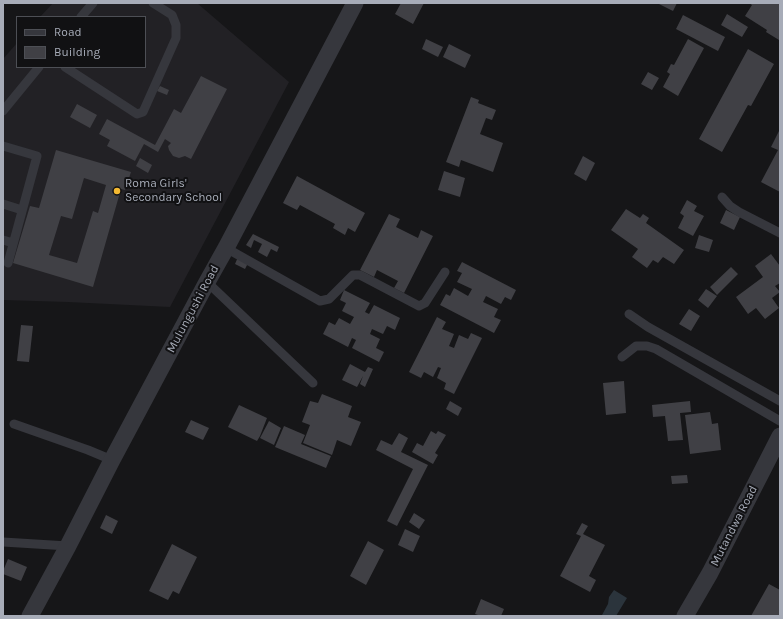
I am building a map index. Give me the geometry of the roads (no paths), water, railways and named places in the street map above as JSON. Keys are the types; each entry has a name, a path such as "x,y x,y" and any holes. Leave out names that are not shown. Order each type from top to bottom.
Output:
{"street":[{"name":"Mulungushi Road","path":"30,616 355,3"},
{"name":"Mutandwa Road","path":"685,616 710,573 780,436"}],"lane":[{"path":"82,16 93,3"},
{"path":"67,68 137,114 143,112 176,38 176,25 172,15 153,3"},
{"path":"3,111 38,68"},
{"path":"3,146 37,156 8,263"},
{"path":"722,197 730,206 739,212 780,233"},
{"path":"3,204 22,210"},
{"path":"3,240 13,243"},
{"path":"226,248 320,301 329,299 353,275 360,276 419,306 425,304 445,272"},
{"path":"207,282 313,383"},
{"path":"629,314 648,327 780,401"},
{"path":"622,357 636,346 647,346 656,349 780,421"},
{"path":"14,424 112,460"},
{"path":"3,542 68,546"}],"place":[{"name":"Roma Girls' Secondary School","path":"117,191"}]}
